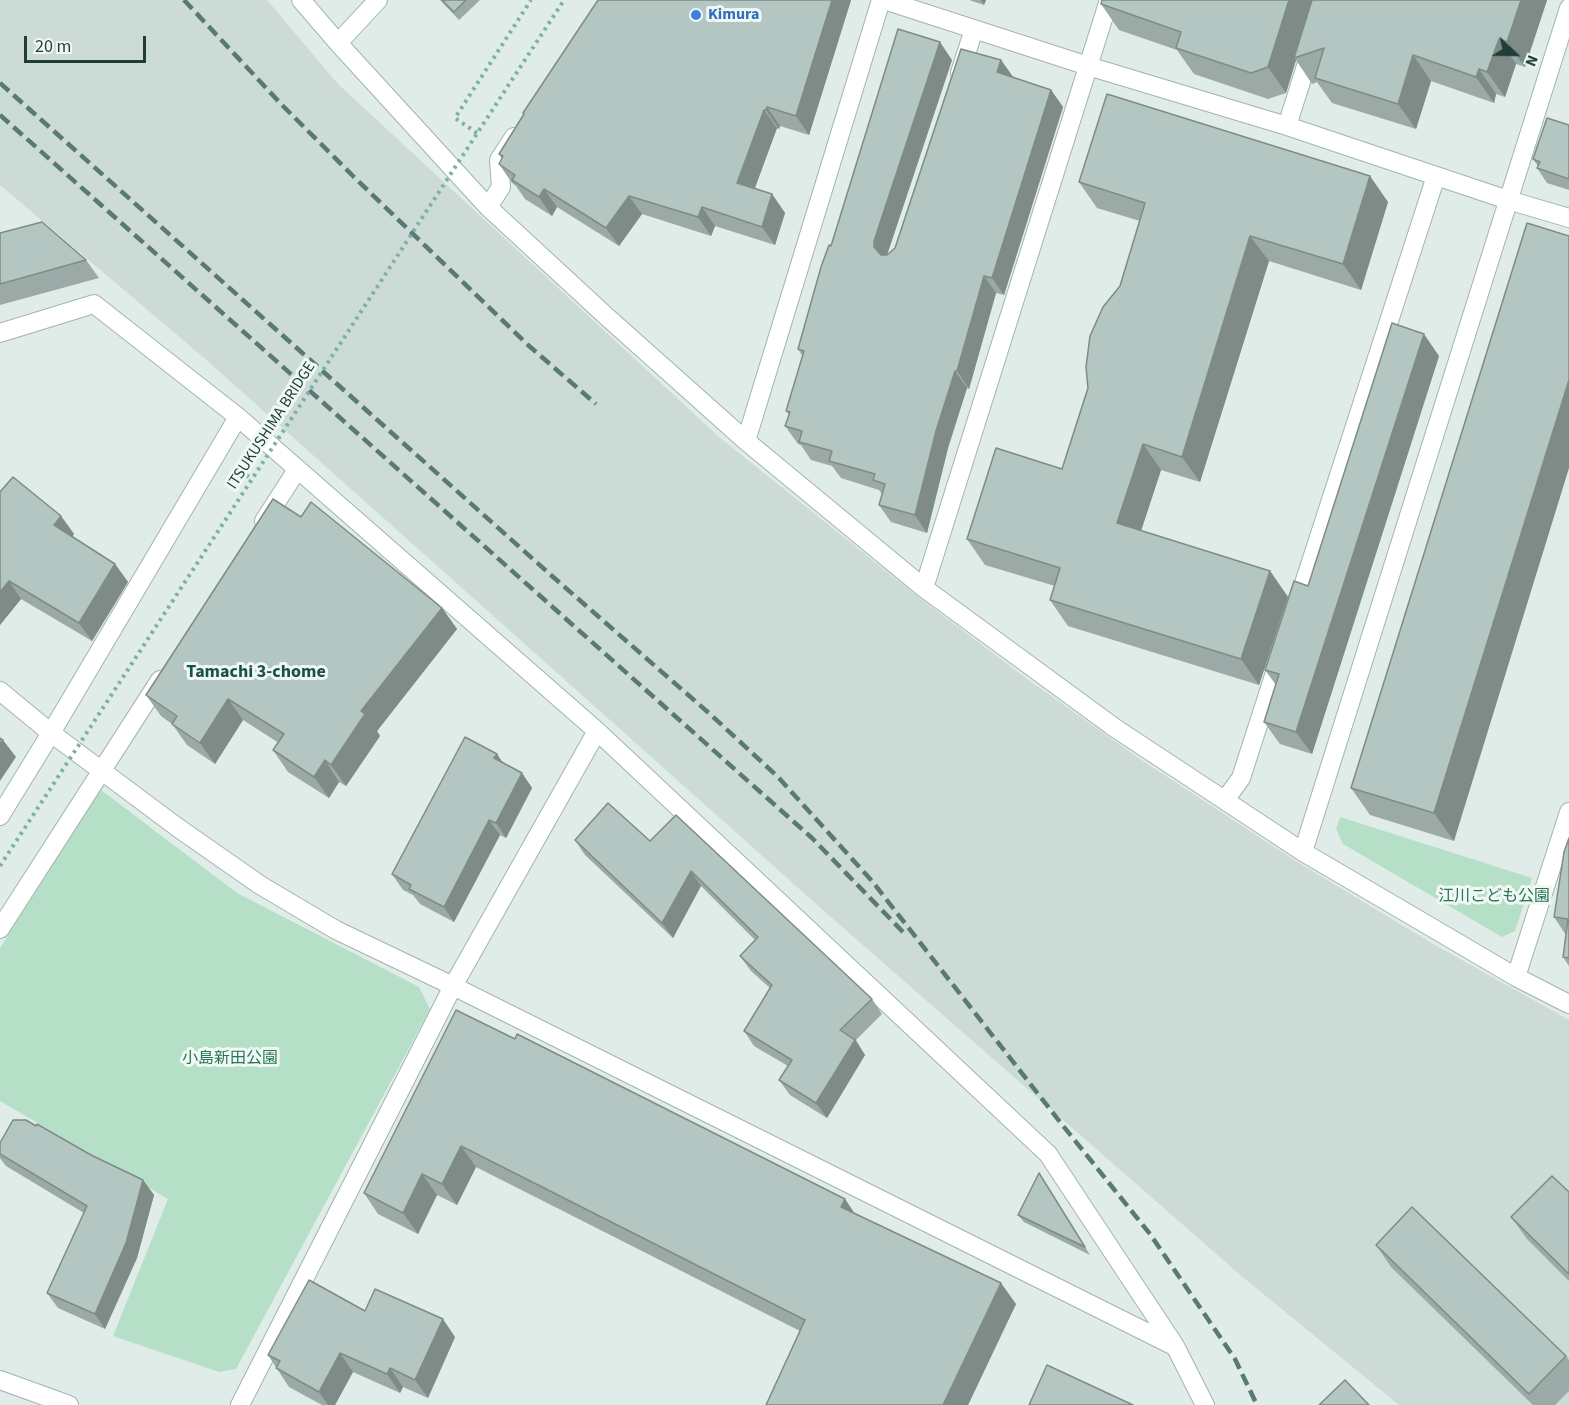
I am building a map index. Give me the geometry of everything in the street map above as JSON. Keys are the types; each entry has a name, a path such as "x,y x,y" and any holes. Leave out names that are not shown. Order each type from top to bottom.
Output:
{"street":[{"path":"301,0 488,207 747,441 924,588 1115,728 1303,852 1516,977 1569,1004"},
{"path":"338,43 378,0"},
{"path":"747,441 883,0 1088,66 1287,126 1569,218"},
{"path":"924,588 1109,0"},
{"path":"1303,852 1569,8"},
{"path":"953,91 974,29"},
{"path":"1287,126 1316,33"},
{"path":"488,207 501,188 499,160 525,120"},
{"path":"1225,800 1241,778 1436,176"},
{"path":"0,333 94,304 238,417 597,731 1048,1154 1175,1346 1205,1405"},
{"path":"0,816 238,417"},
{"path":"251,540 297,470"},
{"path":"0,928 173,661"},
{"path":"0,691 101,771 260,885 336,930 453,986 1175,1346"},
{"path":"240,1405 453,986 597,731"},
{"path":"1516,977 1569,812"},
{"path":"0,1380 69,1405"}],"path":[{"path":"477,133 455,118 531,0"},
{"name":"ITSUKUSHIMA BRIDGE","path":"0,866 564,0"}],"shaded area":[{"path":"0,0 267,0 338,84 719,437 921,599 1027,679 1140,759 1294,860 1433,944 1569,1020 1569,1405 1399,1405 1245,1279 824,911 203,357 0,185"}],"green space":[{"name":"小島新田公園","path":"101,790 237,893 419,987 430,1009 236,1369 219,1372 113,1336 168,1199 0,1101 0,948"},
{"name":"江川こども公園","path":"1340,817 1532,878 1515,931 1502,937 1343,844 1336,829"}],"building":[{"path":"442,0 466,0 454,12"},
{"path":"598,0 832,0 796,116 767,107 764,110 737,183 772,194 762,227 702,207 698,217 629,196 606,228 544,189 539,197 512,180 515,175 499,164 503,156 499,154 523,113"},
{"path":"1102,0 1289,0 1268,67 1251,73 1176,48 1181,32 1101,4"},
{"path":"1312,0 1521,0 1507,42 1499,39 1487,72 1479,69 1476,77 1413,55 1398,104 1315,78 1324,48 1294,58"},
{"path":"898,29 940,42 874,241 874,247 881,255 887,255 895,248 961,49 1001,60 997,72 1051,90 992,278 984,276 957,371 955,371 936,431 915,515 879,505 885,484 873,480 875,474 829,461 832,451 799,442 802,431 785,426 790,412 786,411 804,351 798,349 821,267 829,245 831,246"},
{"path":"1107,94 1370,176 1343,264 1250,236 1182,457 1143,444 1117,523 1270,571 1241,659 1050,600 1060,568 967,539 996,448 1062,469 1088,388 1086,367 1090,336 1103,307 1120,286 1145,203 1079,182"},
{"path":"1547,118 1569,125 1569,179 1537,168 1540,162 1533,159"},
{"path":"42,222 86,260 0,284 0,233"},
{"path":"1527,223 1569,236 1569,380 1434,813 1351,788"},
{"path":"1392,323 1424,334 1296,732 1264,722 1279,674 1265,670 1294,581 1308,586"},
{"path":"13,477 61,516 54,525 115,564 79,623 9,581 0,592 0,492"},
{"path":"273,499 301,517 311,502 442,608 361,711 365,714 331,765 325,760 314,777 273,750 284,734 228,699 200,743 172,724 177,716 146,695"},
{"path":"465,737 497,754 494,758 522,773 496,823 489,820 444,907 409,889 411,885 392,874"},
{"path":"608,803 650,841 676,815 872,999 840,1030 855,1040 816,1103 779,1080 792,1060 744,1031 772,985 740,956 758,937 691,871 662,923 575,840"},
{"path":"1569,838 1569,958 1563,957 1568,919 1554,917 1564,852"},
{"path":"456,1010 515,1039 517,1034 845,1199 841,1207 1001,1283 943,1405 766,1405 805,1320 461,1146 442,1184 422,1174 403,1213 364,1193"},
{"path":"13,1120 26,1120 36,1126 37,1124 91,1155 143,1180 126,1243 95,1314 47,1293 87,1206 0,1154 0,1143"},
{"path":"1039,1173 1085,1247 1018,1215"},
{"path":"1552,1176 1569,1192 1569,1274 1511,1217"},
{"path":"1412,1207 1566,1356 1529,1394 1376,1245"},
{"path":"309,1280 365,1311 375,1289 443,1319 415,1380 390,1368 387,1374 340,1353 319,1392 276,1368 280,1361 268,1355"},
{"path":"1047,1365 1133,1405 1029,1405"},
{"path":"1345,1380 1369,1405 1319,1405"}],"railway":[{"path":"184,0 282,105 353,176 528,345 596,404"},
{"path":"0,83 778,777 872,881 1150,1234 1235,1359 1257,1405"},
{"path":"0,115 812,838 903,932"}],"place":[{"name":"Kimura","path":"696,15"}],"district":[{"name":"Tamachi 3-chome","path":"256,673"}]}
